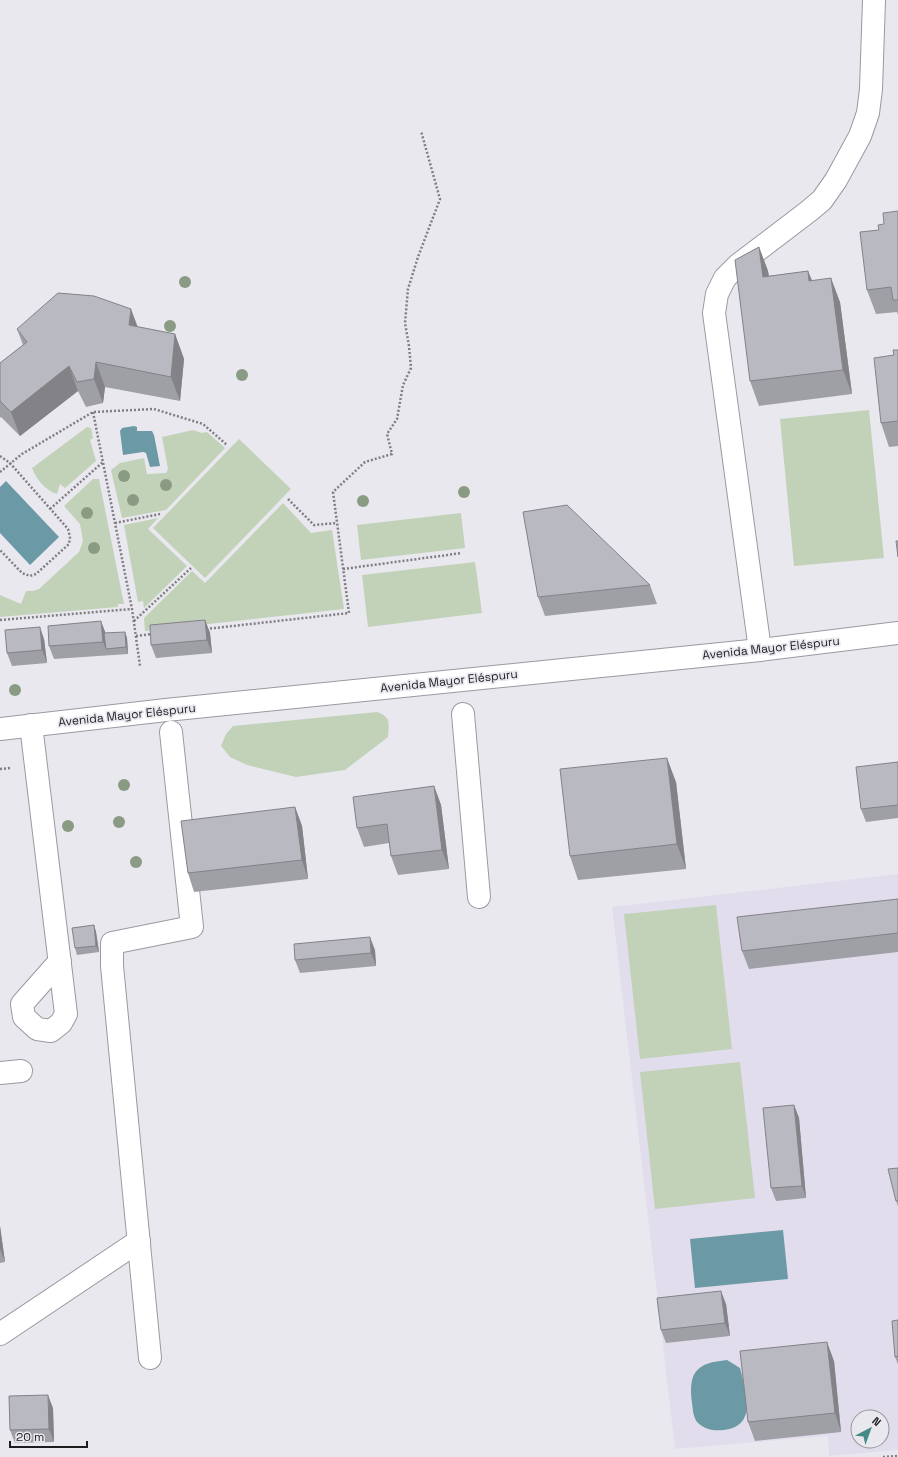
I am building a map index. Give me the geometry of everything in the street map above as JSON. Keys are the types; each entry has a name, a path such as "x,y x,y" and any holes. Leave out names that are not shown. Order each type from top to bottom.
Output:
{"lane":[{"path":"760,650 714,313 717,294 725,278 738,265 810,211 822,200 836,180 860,136 868,113 871,89 874,0"},
{"name":"Avenida Mayor Eléspuru","path":"0,729 166,710 760,650 898,633"},
{"path":"462,714 479,896"},
{"path":"32,725 60,961"},
{"path":"150,1358 112,966 112,943 192,927 171,732"},
{"path":"0,1334 139,1241"}],"path":[{"path":"199,629 349,613 333,492 365,462 392,454 387,434 398,419 403,385 411,368 405,323 408,288 418,256 440,199 421,131"},
{"path":"0,472 22,454 93,412 154,409 203,424 227,445"},
{"path":"93,412 132,609 140,666"},
{"path":"0,456 10,463 68,529 70,537 68,544 36,574 30,576 22,573 0,550"},
{"path":"50,509 103,462"},
{"path":"288,499 314,525 337,523"},
{"path":"115,523 160,514"},
{"path":"343,569 462,553"},
{"path":"134,621 191,568"},
{"path":"0,620 132,609"},
{"path":"136,636 160,634"},
{"path":"883,1457 898,1456"}],"shaded area":[{"path":"898,874 898,1450 829,1456 828,1436 675,1449 612,907"}],"green space":[{"path":"869,410 884,558 794,566 780,419"},
{"path":"87,427 91,428 93,438 90,440 96,461 65,488 60,484 57,494 49,490 42,484 32,468"},
{"path":"193,430 202,433 207,432 225,448 166,510 122,518 111,470 120,463 144,458 147,474 166,473 168,469 162,437"},
{"path":"239,439 291,489 205,578 153,528"},
{"path":"93,479 99,479 124,604 118,604 118,607 0,617 0,595 21,604 26,591 39,589 79,552 83,541 80,524 64,506"},
{"path":"283,503 311,533 332,530 344,609 145,631 144,618 192,571 205,583"},
{"path":"461,513 465,548 361,560 357,525"},
{"path":"158,518 148,529 187,566 144,608 143,601 138,602 124,525"},
{"path":"475,562 482,613 368,627 362,575"},
{"path":"377,712 387,718 389,728 388,737 345,770 296,777 247,765 230,757 221,746 226,734 233,726"},
{"path":"716,905 732,1049 640,1059 624,914"},
{"path":"740,1062 755,1198 655,1209 640,1072"}],"water":[{"path":"137,427 137,431 152,431 160,466 150,467 146,453 143,452 123,455 120,431 122,428"},
{"path":"6,481 59,537 30,565 0,533 0,487"},
{"path":"783,1230 788,1279 695,1288 690,1239"},
{"path":"727,1360 740,1368 747,1397 746,1415 742,1422 735,1427 724,1430 710,1430 698,1423 695,1419 691,1392 693,1376 702,1366 708,1363"}],"building":[{"path":"898,211 898,300 893,300 891,287 867,290 860,232 879,230 878,225 884,224 883,213"},
{"path":"759,247 763,277 808,271 809,281 831,278 843,370 750,381 735,260"},
{"path":"58,293 94,296 131,309 129,325 175,334 171,377 96,362 94,379 77,382 69,366 11,412 0,401 0,363 27,342 17,329"},
{"path":"893,350 898,350 898,421 881,423 874,358 894,355"},
{"path":"567,505 650,585 538,597 523,512"},
{"path":"896,541 898,541 898,557"},
{"path":"205,620 207,640 151,645 150,625"},
{"path":"101,621 103,642 49,646 48,626"},
{"path":"40,627 42,650 7,653 5,630"},
{"path":"125,632 126,647 106,649 104,633"},
{"path":"667,758 677,844 570,856 560,769"},
{"path":"898,762 898,805 861,809 856,767"},
{"path":"434,786 442,850 391,856 387,824 357,828 353,797"},
{"path":"295,807 302,860 188,873 181,821"},
{"path":"898,899 898,933 742,951 737,917"},
{"path":"94,925 96,946 75,948 72,928"},
{"path":"370,937 371,953 295,960 294,944"},
{"path":"794,1105 802,1186 771,1188 763,1108"},
{"path":"898,1168 898,1200 896,1201 888,1169"},
{"path":"721,1291 725,1323 661,1330 657,1298"},
{"path":"898,1320 898,1356 895,1357 892,1321"},
{"path":"827,1342 835,1413 748,1422 740,1351"},
{"path":"48,1395 49,1429 10,1430 9,1396"}]}
